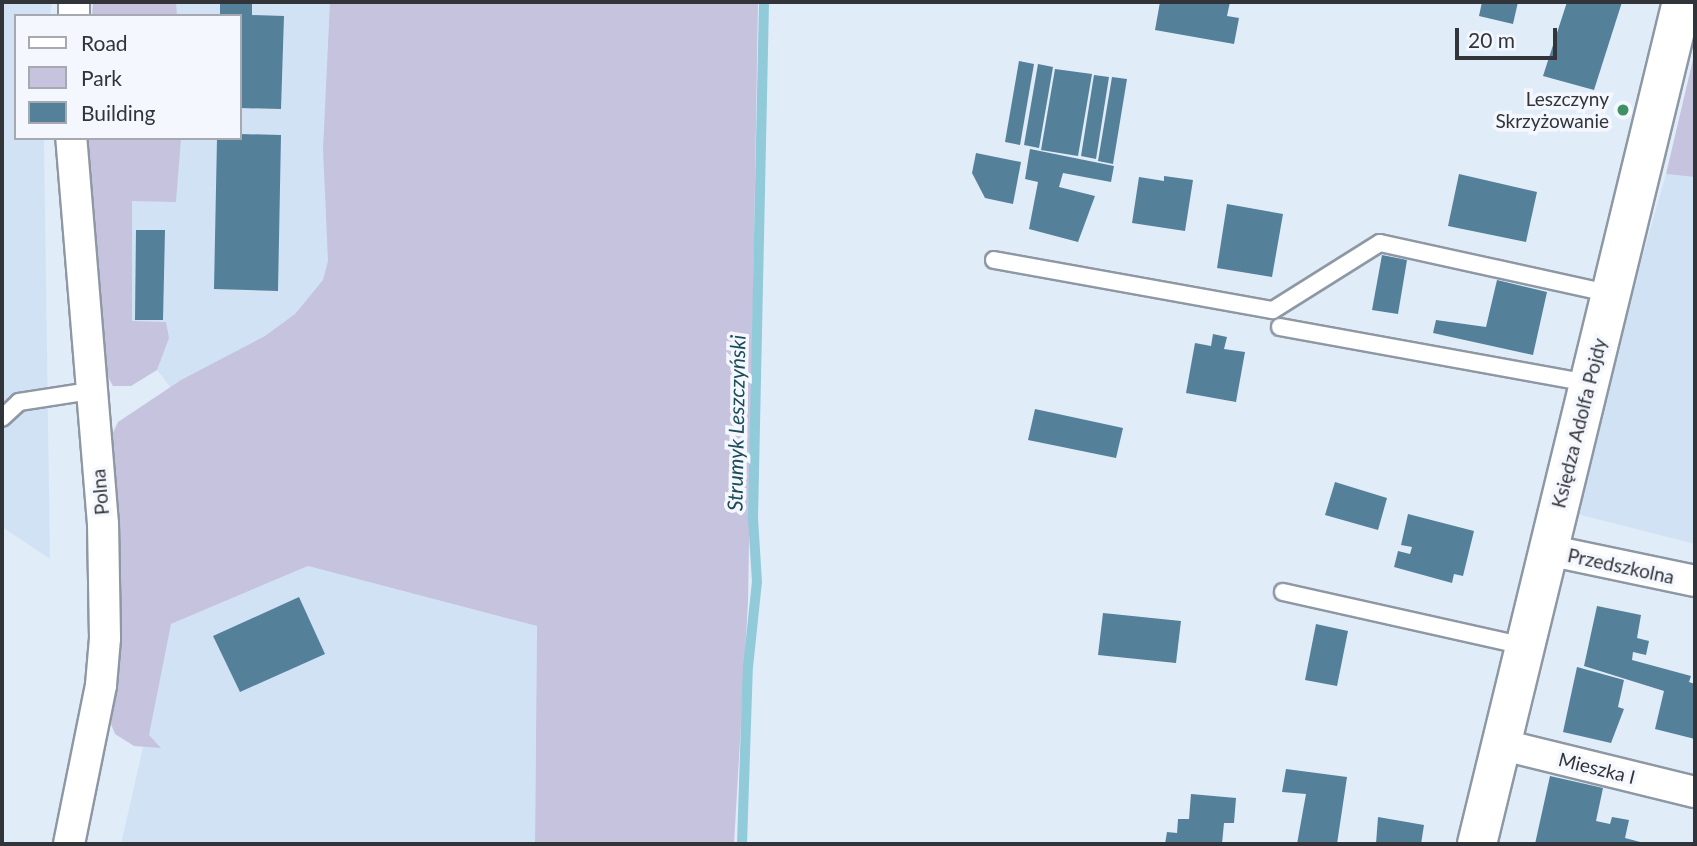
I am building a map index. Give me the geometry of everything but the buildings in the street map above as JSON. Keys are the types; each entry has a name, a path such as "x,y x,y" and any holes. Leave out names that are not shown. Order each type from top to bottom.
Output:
{"street":[{"name":"Księdza Adolfa Pojdy","path":"1477,844 1499,744 1682,2"},
{"name":"Polna","path":"69,844 101,685 105,638 103,524 71,140"},
{"name":"Przedszkolna","path":"1547,550 1695,581"},
{"name":"Mieszka I","path":"1499,744 1695,792"}],"lane":[{"path":"994,260 1273,310 1380,243 1611,294"},
{"path":"1280,327 1588,383"},
{"path":"2,418 19,402 90,391"},
{"path":"1283,592 1524,646"}],"shaded area":[{"path":"2,2 52,2 50,14 14,14 14,140 44,140 50,559 2,527"},
{"path":"168,2 339,2 338,270 313,315 177,396 157,370 132,321 132,201 173,140 242,140 242,14 169,14"},
{"path":"1666,174 1695,177 1695,544 1569,512"},
{"path":"308,566 537,626 535,844 121,844 171,624"}],"green space":[{"path":"93,2 176,2 177,14 92,14"},
{"path":"330,2 758,2 748,602 734,844 535,844 537,626 308,566 171,624 149,735 161,748 134,746 115,734 111,724 118,663 120,561 111,437 118,422 181,380 265,336 295,314 323,280 328,261 323,149"},
{"path":"1695,51 1695,177 1666,174"},
{"path":"87,140 181,140 176,202 132,201 132,321 166,322 169,338 157,370 131,386 113,386 102,366"}],"waterway":[{"name":"Strumyk Leszczyński","path":"742,844 748,667 757,582 753,519 764,2"}],"place":[{"name":"Leszczyny Skrzyżowanie","path":"1623,110"}]}
